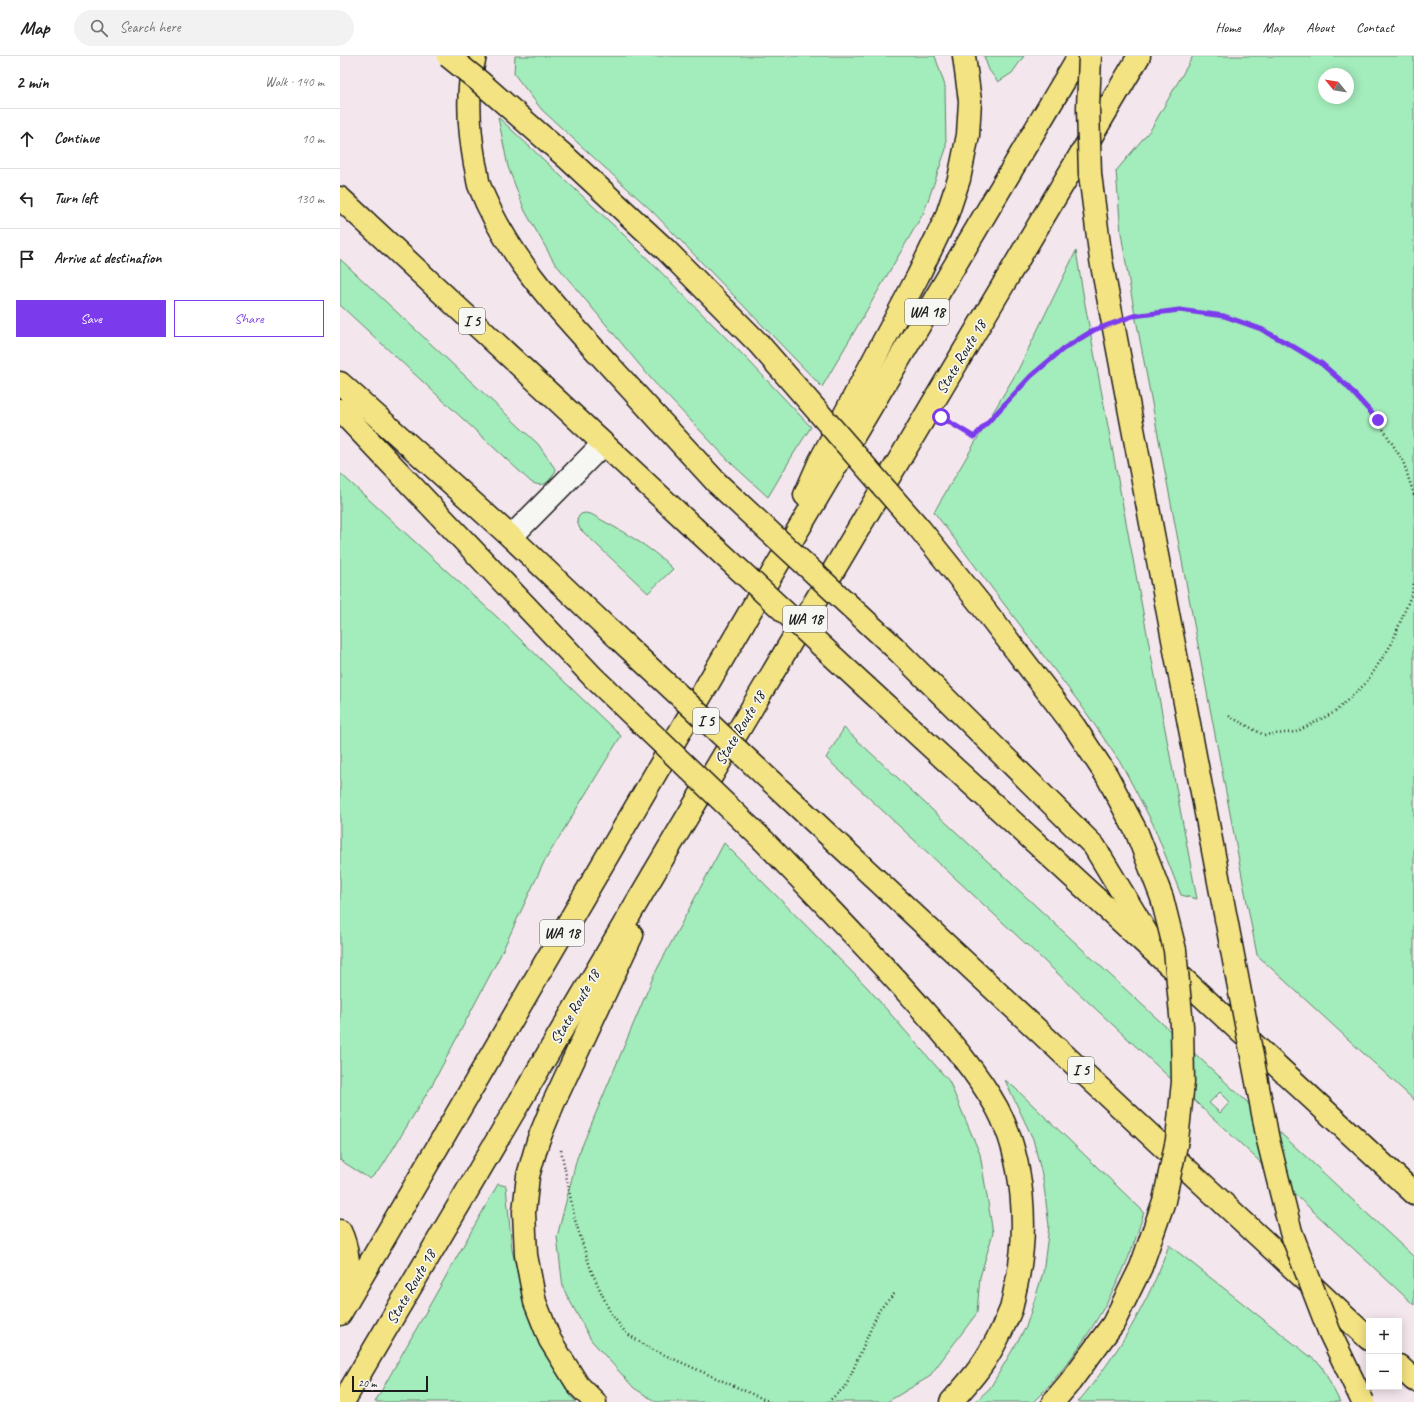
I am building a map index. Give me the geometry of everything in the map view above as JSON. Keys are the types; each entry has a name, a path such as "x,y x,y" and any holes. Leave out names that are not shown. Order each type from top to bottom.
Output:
{"highway":[{"path":"448,56 568,158 666,250 759,344 915,524 981,605 1074,726 1107,776 1138,833 1162,898 1175,950 1182,1026 1184,1082 1177,1140 1164,1201 1141,1267 1113,1324 1070,1382 1053,1402"},
{"path":"474,56 471,69 470,105 472,145 479,184 504,235 533,280 717,483 894,647 1094,846 1162,959"},
{"path":"776,567 820,461 918,276 946,218 959,179 968,135 970,101 964,56"},
{"name":"WA 18","path":"344,1306 776,567 1079,56"},
{"path":"1090,56 1088,108 1090,174 1101,260 1268,1140 1291,1232 1329,1330 1363,1402"},
{"name":"State Route 18","path":"343,1402 680,828 930,410 1139,56"},
{"name":"I 5","path":"340,198 692,527 1414,1193"},
{"name":"I 5","path":"340,383 511,538 792,802 1366,1335"},
{"path":"340,410 594,678 764,841 888,970 972,1070 996,1108 1008,1132 1019,1177 1023,1235 1019,1274 1011,1308 995,1343 976,1373 951,1402"},
{"path":"596,1402 578,1385 550,1340 535,1302 526,1255 524,1212 528,1176 538,1141 553,1104 680,828"},
{"path":"340,1231 346,1251 349,1269 344,1306"},
{"path":"1402,1369 1414,1380"}],"lane":[{"path":"511,538 603,444"}],"path":[{"path":"1133,316 1179,310 1224,316 1261,329 1322,364 1346,385 1378,420 1403,462 1414,495"},
{"path":"930,410 974,437 1031,376 1063,349 1094,330"},
{"path":"1229,716 1264,735 1296,732 1335,712 1366,683 1391,645 1412,593 1414,582"},
{"path":"560,1143 575,1220 591,1270 611,1314 626,1333 649,1348 770,1402"},
{"path":"828,1402 846,1386 879,1310 896,1292"}],"green space":[{"path":"515,56 935,56 945,86 946,149 924,212 822,387 651,210 542,110 514,74"},
{"path":"984,56 1024,56 1012,73 998,82 989,70"},
{"path":"1193,56 1414,56 1414,1100 1257,955 1131,293 1121,233 1116,171 1151,129"},
{"path":"498,117 625,236 748,360 811,427 768,497 732,464 653,381 554,262 525,211 508,167"},
{"path":"1076,251 1197,899 1181,895 1153,824 1122,765 1081,705 934,512 1018,370"},
{"path":"340,259 538,444 556,470 546,483 540,485 531,482 340,305"},
{"path":"340,473 497,617 621,736 544,862 499,958 432,1085 382,1167 370,1179 340,1160"},
{"path":"581,514 591,514 634,538 664,560 673,569 648,593 580,529 577,518"},
{"path":"844,728 1414,1257 1414,1305 826,758","holes":["1220,1092 1230,1102 1220,1113 1209,1103"]},
{"path":"724,843 867,987 949,1081 980,1154 993,1233 980,1277 977,1313 929,1377 887,1402 656,1402 634,1388 591,1340 563,1288 557,1237 577,1158 654,975"},
{"path":"1005,1080 1144,1212 1130,1255 1109,1298 1087,1336 1047,1388 1033,1402 975,1402 990,1388 1026,1327 1043,1273 1049,1226 1043,1179 1033,1139"},
{"path":"498,1184 506,1186 512,1250 526,1306 545,1353 570,1395 576,1402 375,1402"},
{"path":"1169,1245 1321,1365 1340,1402 1078,1402 1106,1366 1131,1328 1152,1287"}],"route":[{"path":"941,417 974,437 1031,376 1063,349 1094,330 1133,316 1179,310 1224,316 1261,329 1294,347 1322,364 1346,385 1378,420"}]}
